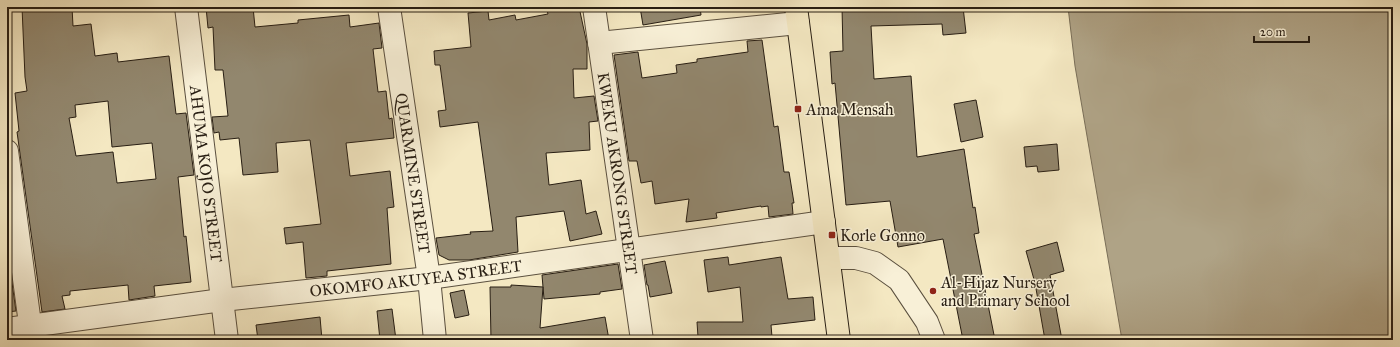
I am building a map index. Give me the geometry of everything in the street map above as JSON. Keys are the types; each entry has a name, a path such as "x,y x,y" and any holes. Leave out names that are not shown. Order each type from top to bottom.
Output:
{"main road":[{"path":"797,15 839,340"}],"street":[{"name":"AHUMA KOJO STREET","path":"186,7 227,340"},
{"name":"QUARMINE STREET","path":"389,7 429,278 435,340"},
{"name":"KWEKU AKRONG STREET","path":"594,7 642,340"},
{"path":"598,43 797,15"},
{"path":"7,151 31,333"},
{"name":"OKOMFO AKUYEA STREET","path":"7,329 31,333 222,300 429,278 824,222"},
{"path":"829,258 856,258 875,263 898,280 927,322 934,340"}],"shaded area":[{"path":"1068,7 1393,7 1393,340 1122,340 1075,66"}],"building":[{"path":"22,7 72,7 73,26 91,24 95,56 117,53 118,62 169,56 176,114 186,113 194,175 178,177 184,237 186,236 191,282 154,286 155,296 129,300 128,285 70,291 70,295 62,296 65,309 42,312 17,132 19,131 15,93 27,91","holes":["108,101 112,147 152,143 156,179 117,183 113,152 76,156 69,118 76,117 75,105"]},
{"path":"206,7 253,7 255,27 298,23 298,20 349,15 350,27 379,23 382,48 373,49 378,92 386,91 389,119 392,118 394,138 346,143 350,176 390,171 394,207 387,208 391,264 327,271 327,276 306,278 303,242 286,244 284,228 321,224 310,140 276,143 278,172 243,175 239,138 220,140 219,132 214,133 212,117 228,116 223,70 215,70 213,27 208,28"},
{"path":"546,7 579,7 587,44 587,69 573,69 574,98 594,96 598,121 589,122 590,150 546,153 549,185 581,180 586,214 596,211 602,234 570,241 564,211 516,217 518,252 469,260 449,260 439,255 436,238 471,234 470,232 493,231 478,122 440,127 438,111 446,110 440,65 435,65 434,51 471,47 468,13 488,11 489,20 515,15 516,20 548,14"},
{"path":"640,7 700,7 701,15 643,25"},
{"path":"842,7 963,7 966,33 943,35 942,24 871,26 874,79 911,76 917,157 964,149 973,208 975,207 979,233 974,234 995,340 963,340 943,239 898,247 890,201 846,205 835,83 832,84 830,52 843,51"},
{"path":"762,40 774,127 778,126 784,172 789,172 794,203 792,203 793,214 769,217 768,206 761,206 716,213 717,218 686,222 689,199 655,204 652,181 641,183 637,161 629,161 614,55 638,52 642,78 677,73 676,65 697,62 697,59 748,52 747,41"},
{"path":"976,100 983,137 961,142 954,104"},
{"path":"1057,144 1059,170 1038,172 1037,166 1026,167 1024,147"},
{"path":"1057,242 1064,271 1050,275 1062,340 1045,340 1035,283 1026,251"},
{"path":"7,248 16,311 7,312"},
{"path":"728,257 729,265 781,257 788,299 813,297 815,320 771,325 772,337 725,340 725,337 698,337 697,322 743,322 740,287 708,292 704,260"},
{"path":"665,261 672,293 650,297 644,265"},
{"path":"618,264 622,289 600,292 600,294 544,299 542,275"},
{"path":"511,285 543,287 540,328 605,317 609,340 491,340 490,287 511,287"},
{"path":"464,290 469,315 455,318 450,293"},
{"path":"392,309 396,340 380,340 377,311"},
{"path":"320,317 322,340 258,340 256,325"}],"place":[{"name":"Ama Mensah","path":"798,109"},
{"name":"Korle Gonno","path":"832,235"},
{"name":"Al-Hijaz Nursery and Primary School","path":"933,291"}]}
